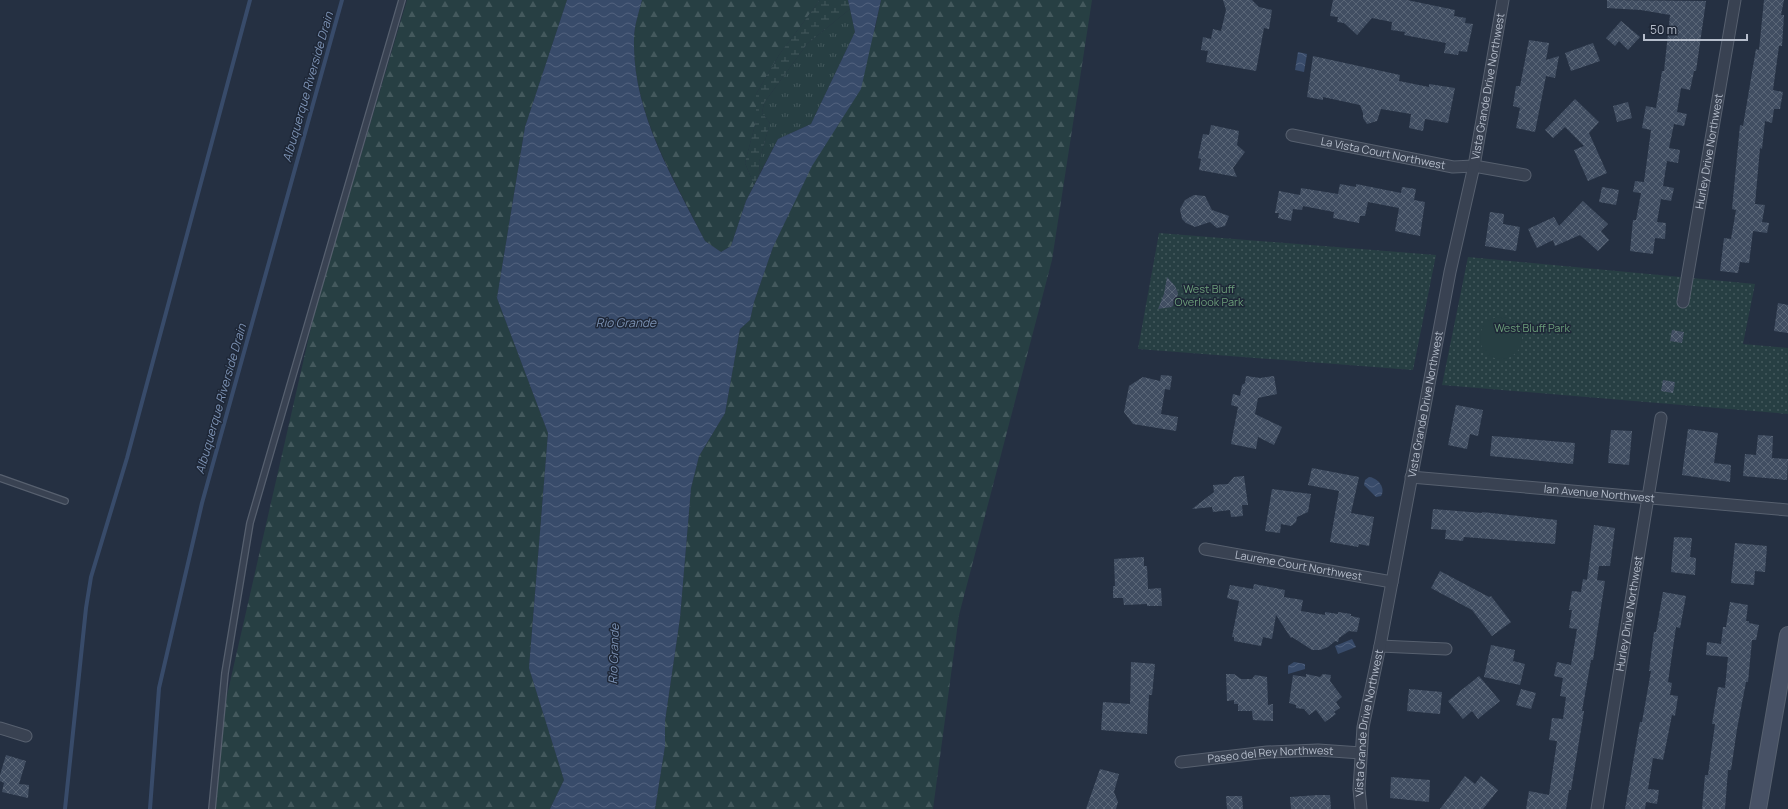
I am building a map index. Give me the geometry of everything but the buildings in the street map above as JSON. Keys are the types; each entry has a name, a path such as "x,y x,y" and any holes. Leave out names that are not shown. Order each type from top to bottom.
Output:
{"street":[{"name":"Vista Grande Drive Northwest","path":"1361,809 1359,789 1360,753 1363,727 1380,646 1450,272 1474,166 1503,0"},
{"name":"Hurley Drive Northwest","path":"1683,302 1735,0"},
{"name":"La Vista Court Northwest","path":"1292,135 1453,167 1474,166 1525,175"},
{"name":"Hurley Drive Northwest","path":"1597,809 1661,418"},
{"name":"Ian Avenue Northwest","path":"1411,477 1788,510"},
{"name":"Laurene Court Northwest","path":"1205,549 1392,582"},
{"path":"1758,809 1788,636"},
{"path":"1380,646 1446,649"},
{"path":"0,728 26,736"},
{"name":"Paseo del Rey Northwest","path":"1181,762 1267,752 1318,750 1360,753"}],"lane":[{"path":"212,809 225,673 250,524 402,0"},
{"path":"0,478 65,501"}],"green space":[{"path":"407,0 567,0 525,127 497,298 548,433 529,668 564,780 550,809 213,809 225,704 315,310"},
{"path":"642,0 820,0 779,55 756,94 756,121 745,163 754,185 746,201 731,246 721,252 705,241 668,169 647,118 635,66 634,34"},
{"path":"820,0 848,0 850,9 807,44 764,103 762,113 770,123 759,162 760,173 754,185 745,163 756,121 756,94 779,55"},
{"path":"881,0 1092,0 1052,260 959,615 933,809 655,809 665,746 665,721 680,618 691,488 699,456 725,413 740,329 750,320 754,302 773,247 875,29"},
{"path":"850,9 855,32 811,124 778,139 760,173 759,162 770,123 762,113 764,103 807,44"},
{"name":"West Bluff Overlook Park","path":"1159,233 1436,255 1413,370 1138,349"},
{"name":"West Bluff Park","path":"1468,257 1755,284 1743,344 1788,348 1788,414 1442,385"},
{"path":"1497,317 1505,317 1513,320 1519,326 1522,338 1519,350 1513,356 1505,359 1497,359 1489,356 1483,350 1480,342 1480,334 1483,326 1489,320"}],"water":[{"name":"Rio Grande","path":"567,0 642,0 634,34 635,66 647,118 668,169 705,241 721,252 731,246 746,201 778,139 811,124 855,32 848,0 881,0 861,89 812,166 773,247 754,302 750,320 740,329 725,413 699,456 691,488 680,618 665,721 665,746 655,809 550,809 564,780 529,668 548,433 497,298 525,127"},
{"path":"1298,52 1307,54 1304,72 1295,70"},
{"path":"1369,477 1378,481 1382,487 1381,496 1376,497 1364,485 1365,480"},
{"path":"1352,639 1356,647 1338,654 1335,646"},
{"path":"1294,662 1305,664 1305,669 1288,674 1288,666"}],"waterway":[{"path":"65,809 86,608 91,577 127,458 250,0"},
{"name":"Albuquerque Riverside Drain","path":"150,809 159,688 202,503 342,0"}]}
